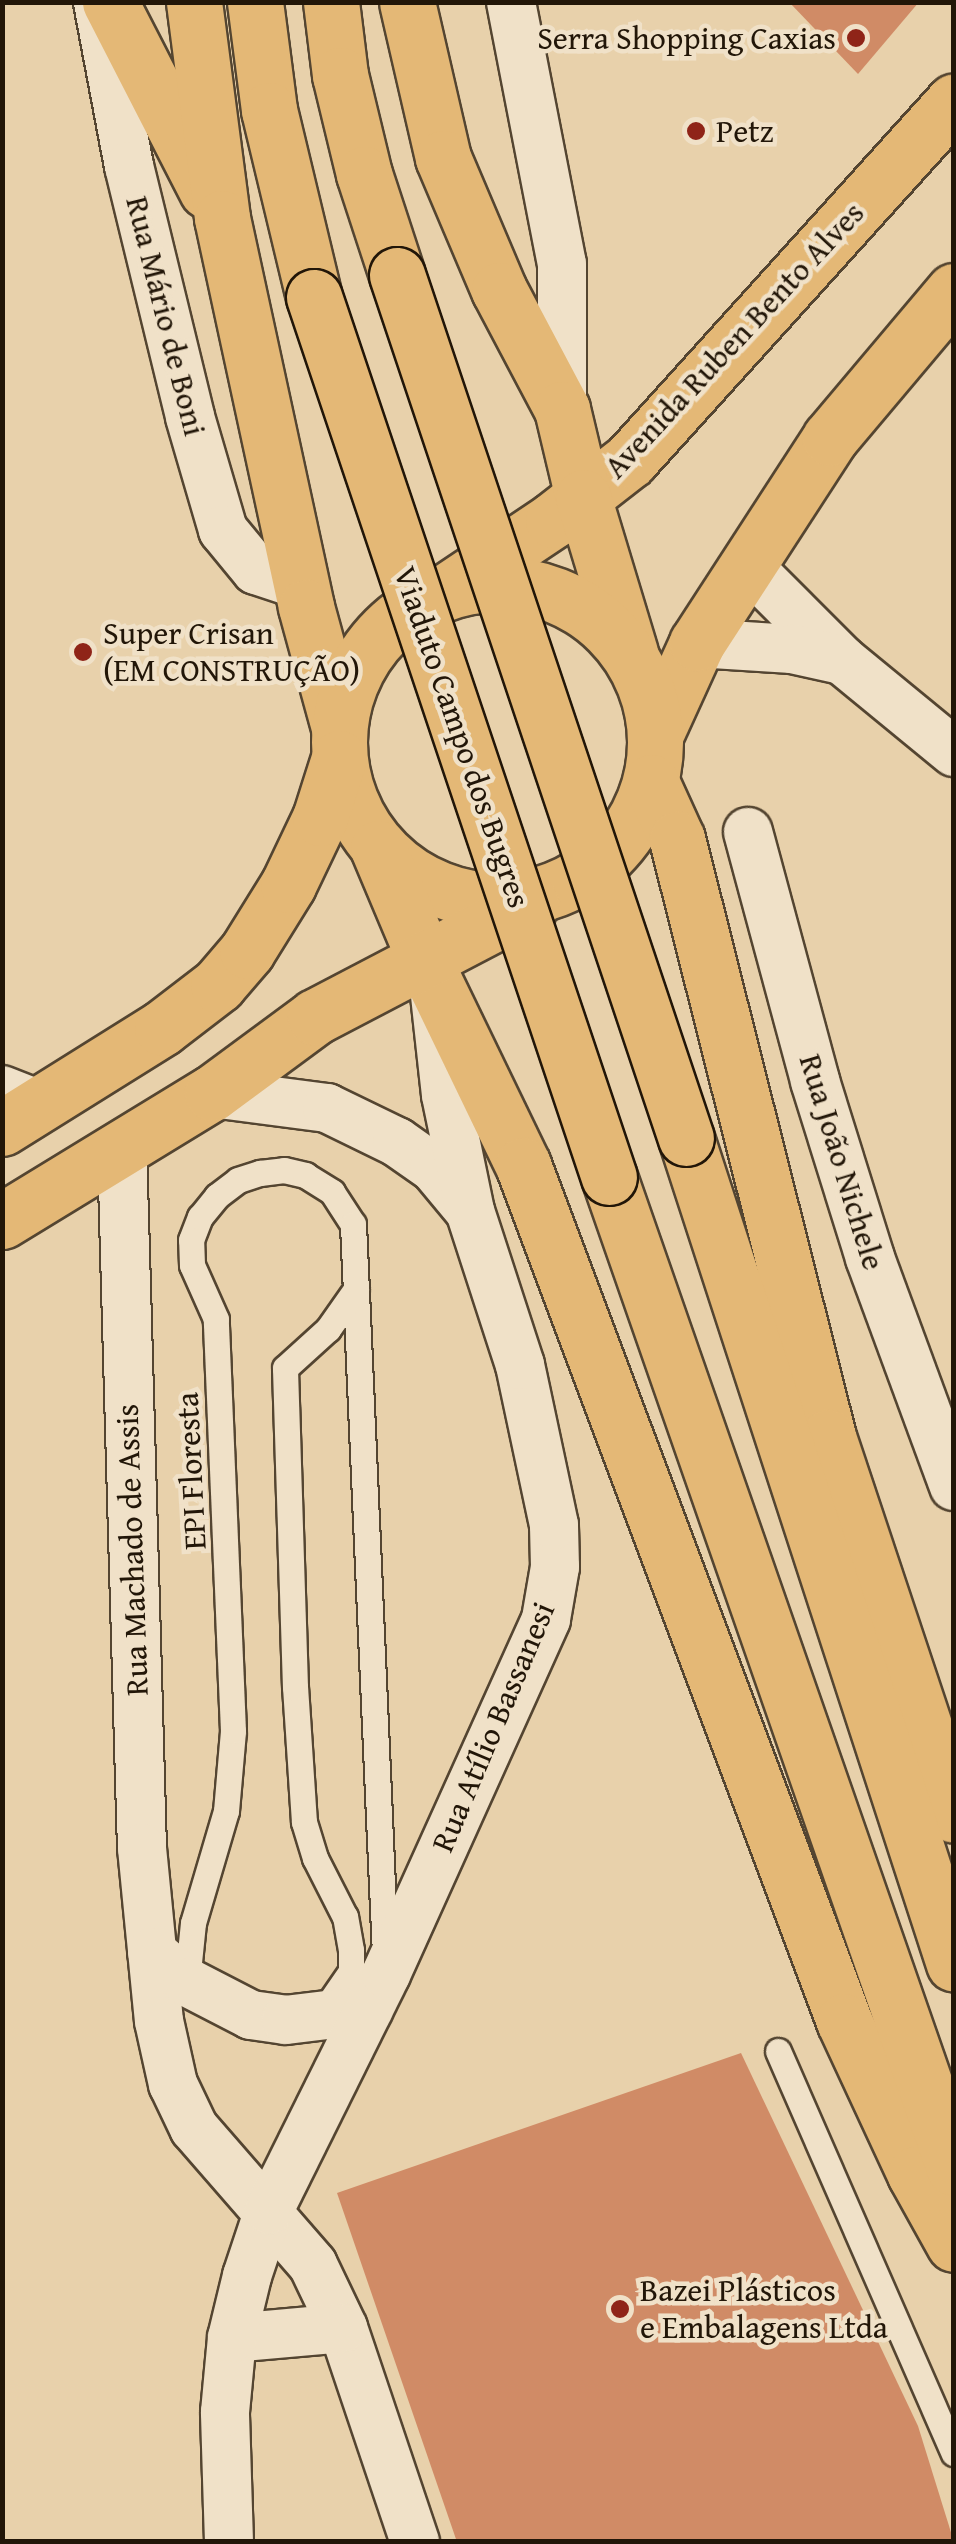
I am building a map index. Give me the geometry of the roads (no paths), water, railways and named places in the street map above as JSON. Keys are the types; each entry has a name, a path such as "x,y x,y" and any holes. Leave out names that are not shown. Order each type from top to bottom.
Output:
{"main road":[{"path":"110,2 222,218"},
{"path":"194,2 222,218 351,806 378,848 428,969 523,1166 844,2021 915,2174 954,2244"},
{"name":"Viaduto Campo dos Bugres","path":"255,2 269,110 314,297 609,1177 954,2168"},
{"path":"331,2 340,75 364,174 686,1138 954,1964"},
{"path":"407,2 444,158 499,290 562,408 583,497 631,656 648,693 653,758 828,1437 954,1815"},
{"name":"Avenida Ruben Bento Alves","path":"447,591 630,460 954,102"},
{"path":"2,1221 212,1093 315,1017 428,969 600,864 632,828 653,758 697,643 830,438 954,292"},
{"path":"15,1108 162,1028 218,985 247,952 288,885 320,818 350,683 373,644 406,612 447,591 488,583 543,590 569,600 603,624 631,656"},
{"path":"378,848 416,880 462,898 510,902 558,890"}],"street":[{"name":"Rua Mário de Boni","path":"98,2 129,166 190,417 224,530 256,570 301,585"},
{"path":"510,2 562,264 562,408"},
{"path":"747,566 842,660 954,752"},
{"path":"697,643 792,649 842,660"},
{"name":"Rua João Nichele","path":"748,832 815,1081 870,1258 943,1427 954,1486"},
{"name":"Rua Atílio Bassanesi","path":"229,2542 225,2412 232,2338 270,2210 377,1992 546,1619 555,1567 554,1525 520,1365 470,1212 441,1065 428,969"},
{"path":"212,1093 327,1108 397,1142 434,1168 470,1212"},
{"name":"Rua Machado de Assis","path":"122,1148 142,1848 170,1967 173,2084 194,2128 270,2210 314,2266 343,2328 415,2542"},
{"path":"170,1967 251,2014 286,2020 318,2018 377,1992"},
{"path":"232,2338 343,2328"}],"lane":[{"name":"EPI Floresta","path":"170,1967 193,1923 226,1811 233,1732 216,1319 192,1265 192,1240 200,1217 216,1196 238,1180 284,1170 305,1176 346,1206 353,1224 377,1992"},
{"path":"318,2018 351,1971 351,1950 345,1917 314,1858 304,1822 294,1688 285,1368 328,1330 356,1289"},
{"path":"778,2051 954,2453"}],"place":[{"name":"Serra Shopping Caxias","path":"856,38"},
{"name":"Petz","path":"696,131"},
{"name":"Super Crisan (EM CONSTRUÇÃO)","path":"83,652"},
{"name":"Bazei Plásticos e Embalagens Ltda","path":"620,2309"}]}
